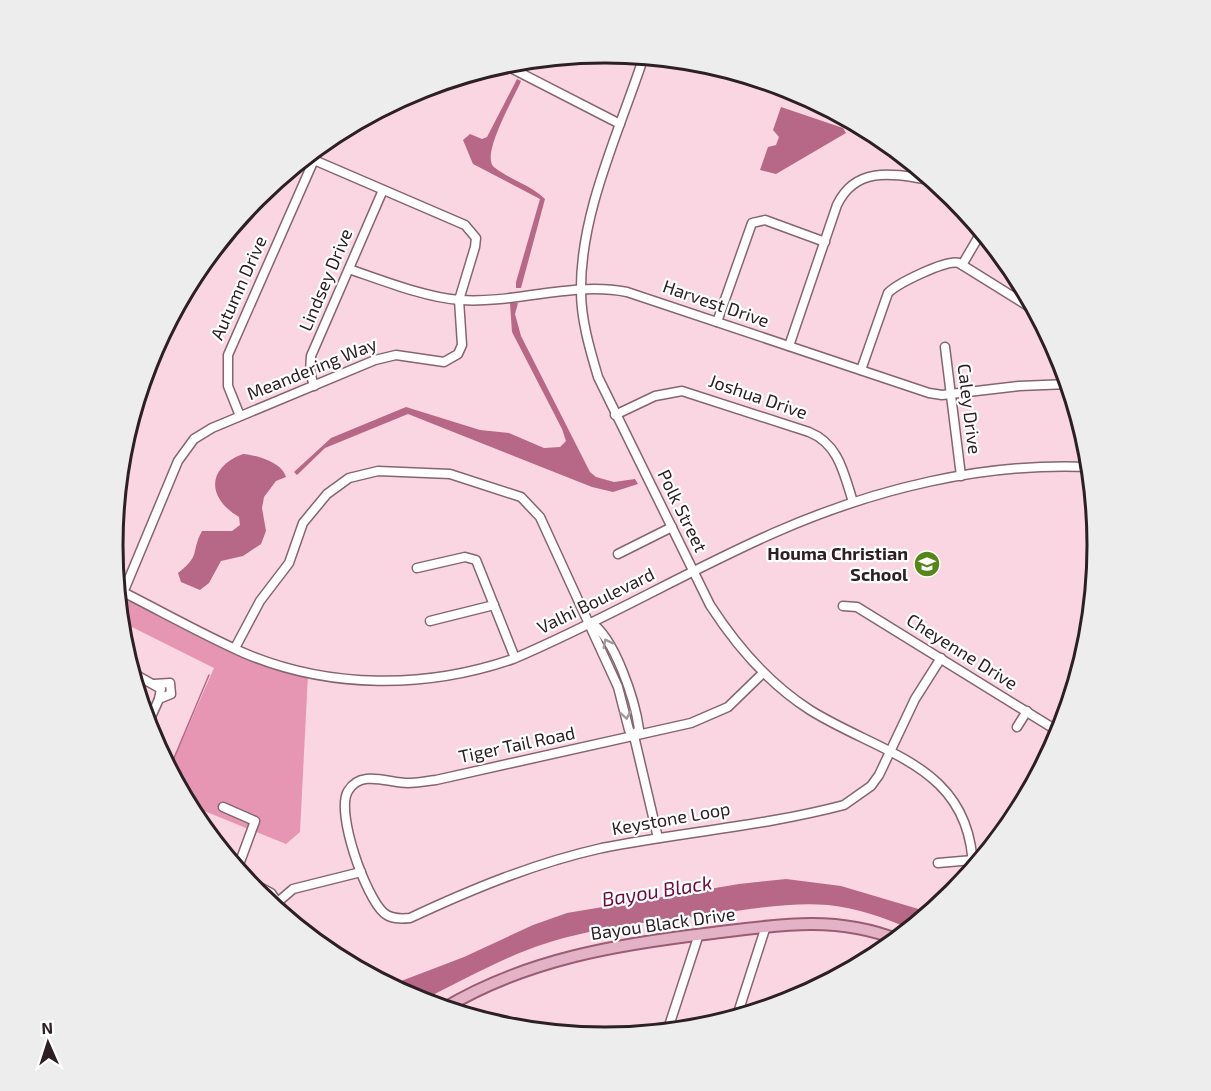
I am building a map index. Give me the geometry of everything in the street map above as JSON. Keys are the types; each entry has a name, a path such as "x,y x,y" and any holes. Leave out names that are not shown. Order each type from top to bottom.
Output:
{"main road":[{"name":"Bayou Black Drive","path":"454,1003 502,978 558,958 614,946 804,922 868,929 888,936"}],"street":[{"name":"Polk Street","path":"641,64 595,201 587,237 581,291 592,356 615,416 694,572 728,633 763,673 809,710 920,766 947,792 967,828 973,858"},
{"path":"517,71 620,124"},
{"name":"Meandering Way","path":"124,581 183,452 204,432 375,360 396,355 438,362 454,359 462,345 459,300 476,247 472,231 465,225 315,161"},
{"name":"Autumn Drive","path":"240,416 228,386 228,355 313,162"},
{"path":"789,346 840,199 862,178 886,173 919,179"},
{"name":"Lindsey Drive","path":"314,386 310,372 311,356 383,190"},
{"path":"717,322 752,223 765,220 825,242"},
{"path":"962,265 977,239"},
{"path":"861,370 888,293 896,286 948,262 962,265 1021,301"},
{"name":"Harvest Drive","path":"349,269 391,283 459,300 581,291 627,292 929,393 1060,384"},
{"name":"Caley Drive","path":"945,346 961,476"},
{"name":"Joshua Drive","path":"615,416 655,396 682,391 809,432 826,441 834,451 853,502"},
{"name":"Valhi Boulevard","path":"126,594 235,648 277,665 308,673 385,681 455,675 514,658 775,532 853,502 890,491 961,476 1029,468 1082,467"},
{"path":"235,648 260,601 289,563 303,524 310,513 349,478 378,471 450,474 521,497 540,517 590,622 600,628 639,729 634,736 658,838"},
{"path":"618,554 672,527"},
{"path":"417,568 471,557 480,565 514,658"},
{"path":"430,621 494,605"},
{"name":"Cheyenne Drive","path":"843,606 857,607 1052,727"},
{"name":"Keystone Loop","path":"361,872 380,909 386,914 401,919 532,867 600,849 844,805 871,786 891,751 915,699 941,658"},
{"name":"Tiger Tail Road","path":"361,872 344,807 348,790 361,780 370,778 407,783 426,782 709,717 738,700 763,673"},
{"path":"141,677 161,689 153,712"},
{"path":"1017,728 1027,711"},
{"path":"223,807 255,821 240,861"},
{"path":"938,863 971,860"},
{"path":"279,901 293,889 361,872"},
{"path":"739,1009 766,926"},
{"path":"671,1024 699,934"}],"shaded area":[{"path":"517,79 521,81 495,139 491,161 494,167 533,189 545,199 521,288 516,288 516,282 540,199 473,164 463,140 470,134 482,139 487,137"},
{"path":"781,107 843,128 846,133 776,174 760,170 768,147 776,145 779,137 773,130"},
{"path":"510,303 518,303 515,314 521,336 590,472 596,477 614,482 635,479 638,484 613,492 592,487 408,414 325,448 297,475 294,472 331,438 406,407 480,430 509,433 544,448 560,447 566,441 562,429 512,332"},
{"path":"243,454 274,463 286,477 276,481 264,497 262,508 266,531 261,544 243,556 221,561 209,583 200,590 181,582 178,573 193,557 202,531 232,531 240,525 239,517 221,501 215,484 222,467"},
{"path":"126,595 224,643 308,674 300,832 286,844 202,810 173,760 214,668 130,626"},
{"path":"786,879 841,886 922,910 902,925 860,911 814,904 772,906 650,922 607,928 544,944 496,963 432,995 400,981 567,913 739,884"}],"waterway":[{"path":"173,760 209,675"}],"place":[{"name":"Houma Christian School","path":"927,564"}],"water label":[{"name":"Bayou Black","path":"657,891"}]}
